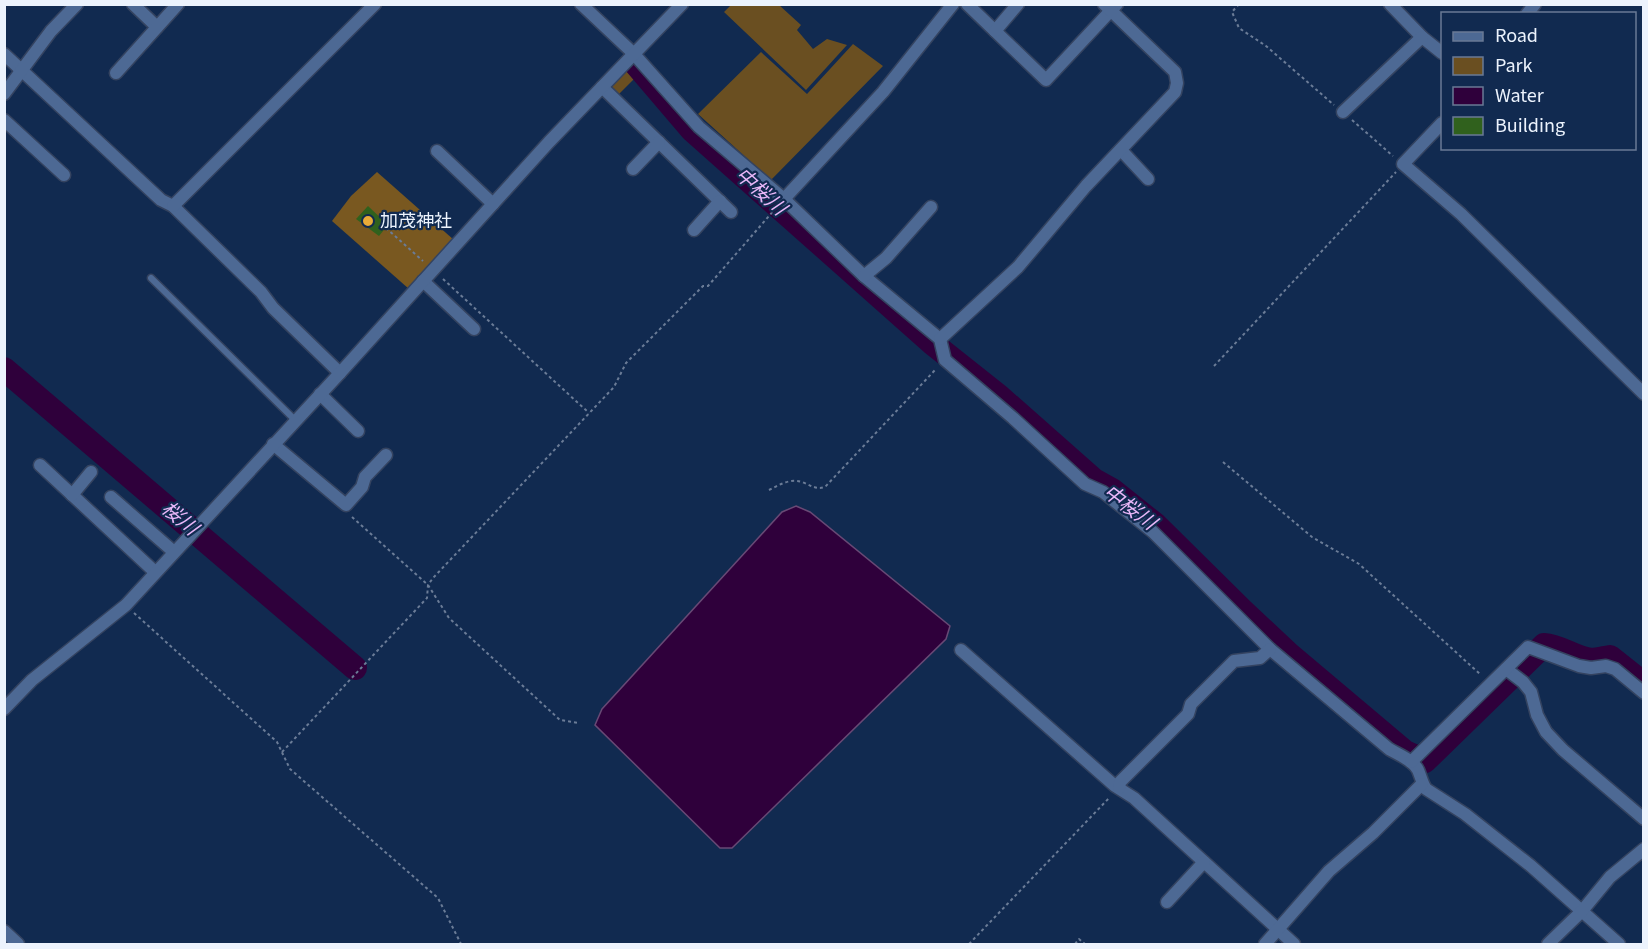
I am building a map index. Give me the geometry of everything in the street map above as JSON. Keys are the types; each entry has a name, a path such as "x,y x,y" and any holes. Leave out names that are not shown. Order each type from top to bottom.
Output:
{"street":[{"path":"4,94 51,31 77,4"},
{"path":"133,4 158,27"},
{"path":"116,73 178,4"},
{"path":"173,206 375,4"},
{"path":"580,4 633,54 699,127 780,204 864,276 1085,484 1103,492 1153,532 1270,649 1389,749 1415,758"},
{"path":"4,709 32,680 126,605 493,204 682,4"},
{"path":"780,204 882,92 953,4"},
{"path":"942,350 1018,267 1086,186 1175,92 1177,83 1175,72 1110,7 1046,80 967,4"},
{"path":"995,31 1018,4"},
{"path":"1390,4 1422,37 1441,51"},
{"path":"1343,112 1422,37"},
{"path":"4,54 161,200 173,206 340,373"},
{"path":"602,87 731,212"},
{"path":"4,120 64,176"},
{"path":"1441,125 1403,164 1461,214 1644,393"},
{"path":"633,169 659,142"},
{"path":"1121,150 1148,179"},
{"path":"437,151 493,204"},
{"path":"694,230 720,201"},
{"path":"864,276 886,258 931,207"},
{"path":"423,281 474,329"},
{"path":"320,394 358,431"},
{"path":"273,444 346,505 362,487 365,477 386,455"},
{"path":"40,465 155,572"},
{"path":"72,495 91,472"},
{"path":"111,497 174,552"},
{"path":"1415,758 1491,684 1510,672 1528,647 1579,666 1591,668 1606,666 1615,669 1644,693"},
{"path":"1119,789 1120,783 1188,714 1191,704 1234,662 1260,658 1270,649"},
{"path":"961,650 1119,789 1134,798 1294,945"},
{"path":"1510,672 1532,692 1537,715 1546,732 1563,750 1644,819"},
{"path":"1415,758 1422,784 1426,789 1465,813 1523,860 1619,945"},
{"path":"1265,945 1329,872 1422,784"},
{"path":"1548,945 1582,911 1610,877 1644,849"},
{"path":"1167,902 1203,862"},
{"path":"4,931 18,945"}],"lane":[{"path":"151,278 295,420"}],"path":[{"path":"1214,366 1403,164 1266,46 1239,28 1232,12 1239,4"},
{"path":"282,752 427,598 428,585 433,578 614,387 626,363 703,286 708,286 780,204"},
{"path":"386,228 589,413"},
{"path":"769,490 790,481 801,482 820,489 825,487 942,350"},
{"path":"1222,462 1312,537 1359,564 1491,684"},
{"path":"346,505 347,513 428,585 449,618 560,720 579,723"},
{"path":"126,605 277,742 290,769 438,898 461,945"},
{"path":"969,945 1119,789"},
{"path":"1075,945 1079,939 1085,945"}],"green space":[{"path":"731,5 779,5 801,25 797,30 813,49 827,39 847,45 806,90 724,12"},
{"path":"853,44 883,66 771,180 698,114 761,52 807,94"},
{"path":"629,64 638,75 618,95 607,85"}],"shaded area":[{"path":"377,172 454,240 409,289 332,221 351,196"}],"water":[{"path":"796,506 810,512 950,626 946,639 732,848 720,848 595,725 602,709 782,512"}],"building":[{"name":"加茂神社","path":"368,206 388,225 379,236 356,219"}],"waterway":[{"name":"中桜川","path":"634,62 692,130 932,343 1000,397 1094,480 1112,490 1156,525 1290,655 1405,752 1425,761 1544,645 1591,660 1610,657 1644,684"},
{"name":"桜川","path":"4,369 355,668"}],"place":[{"name":"加茂神社","path":"368,221"}]}
